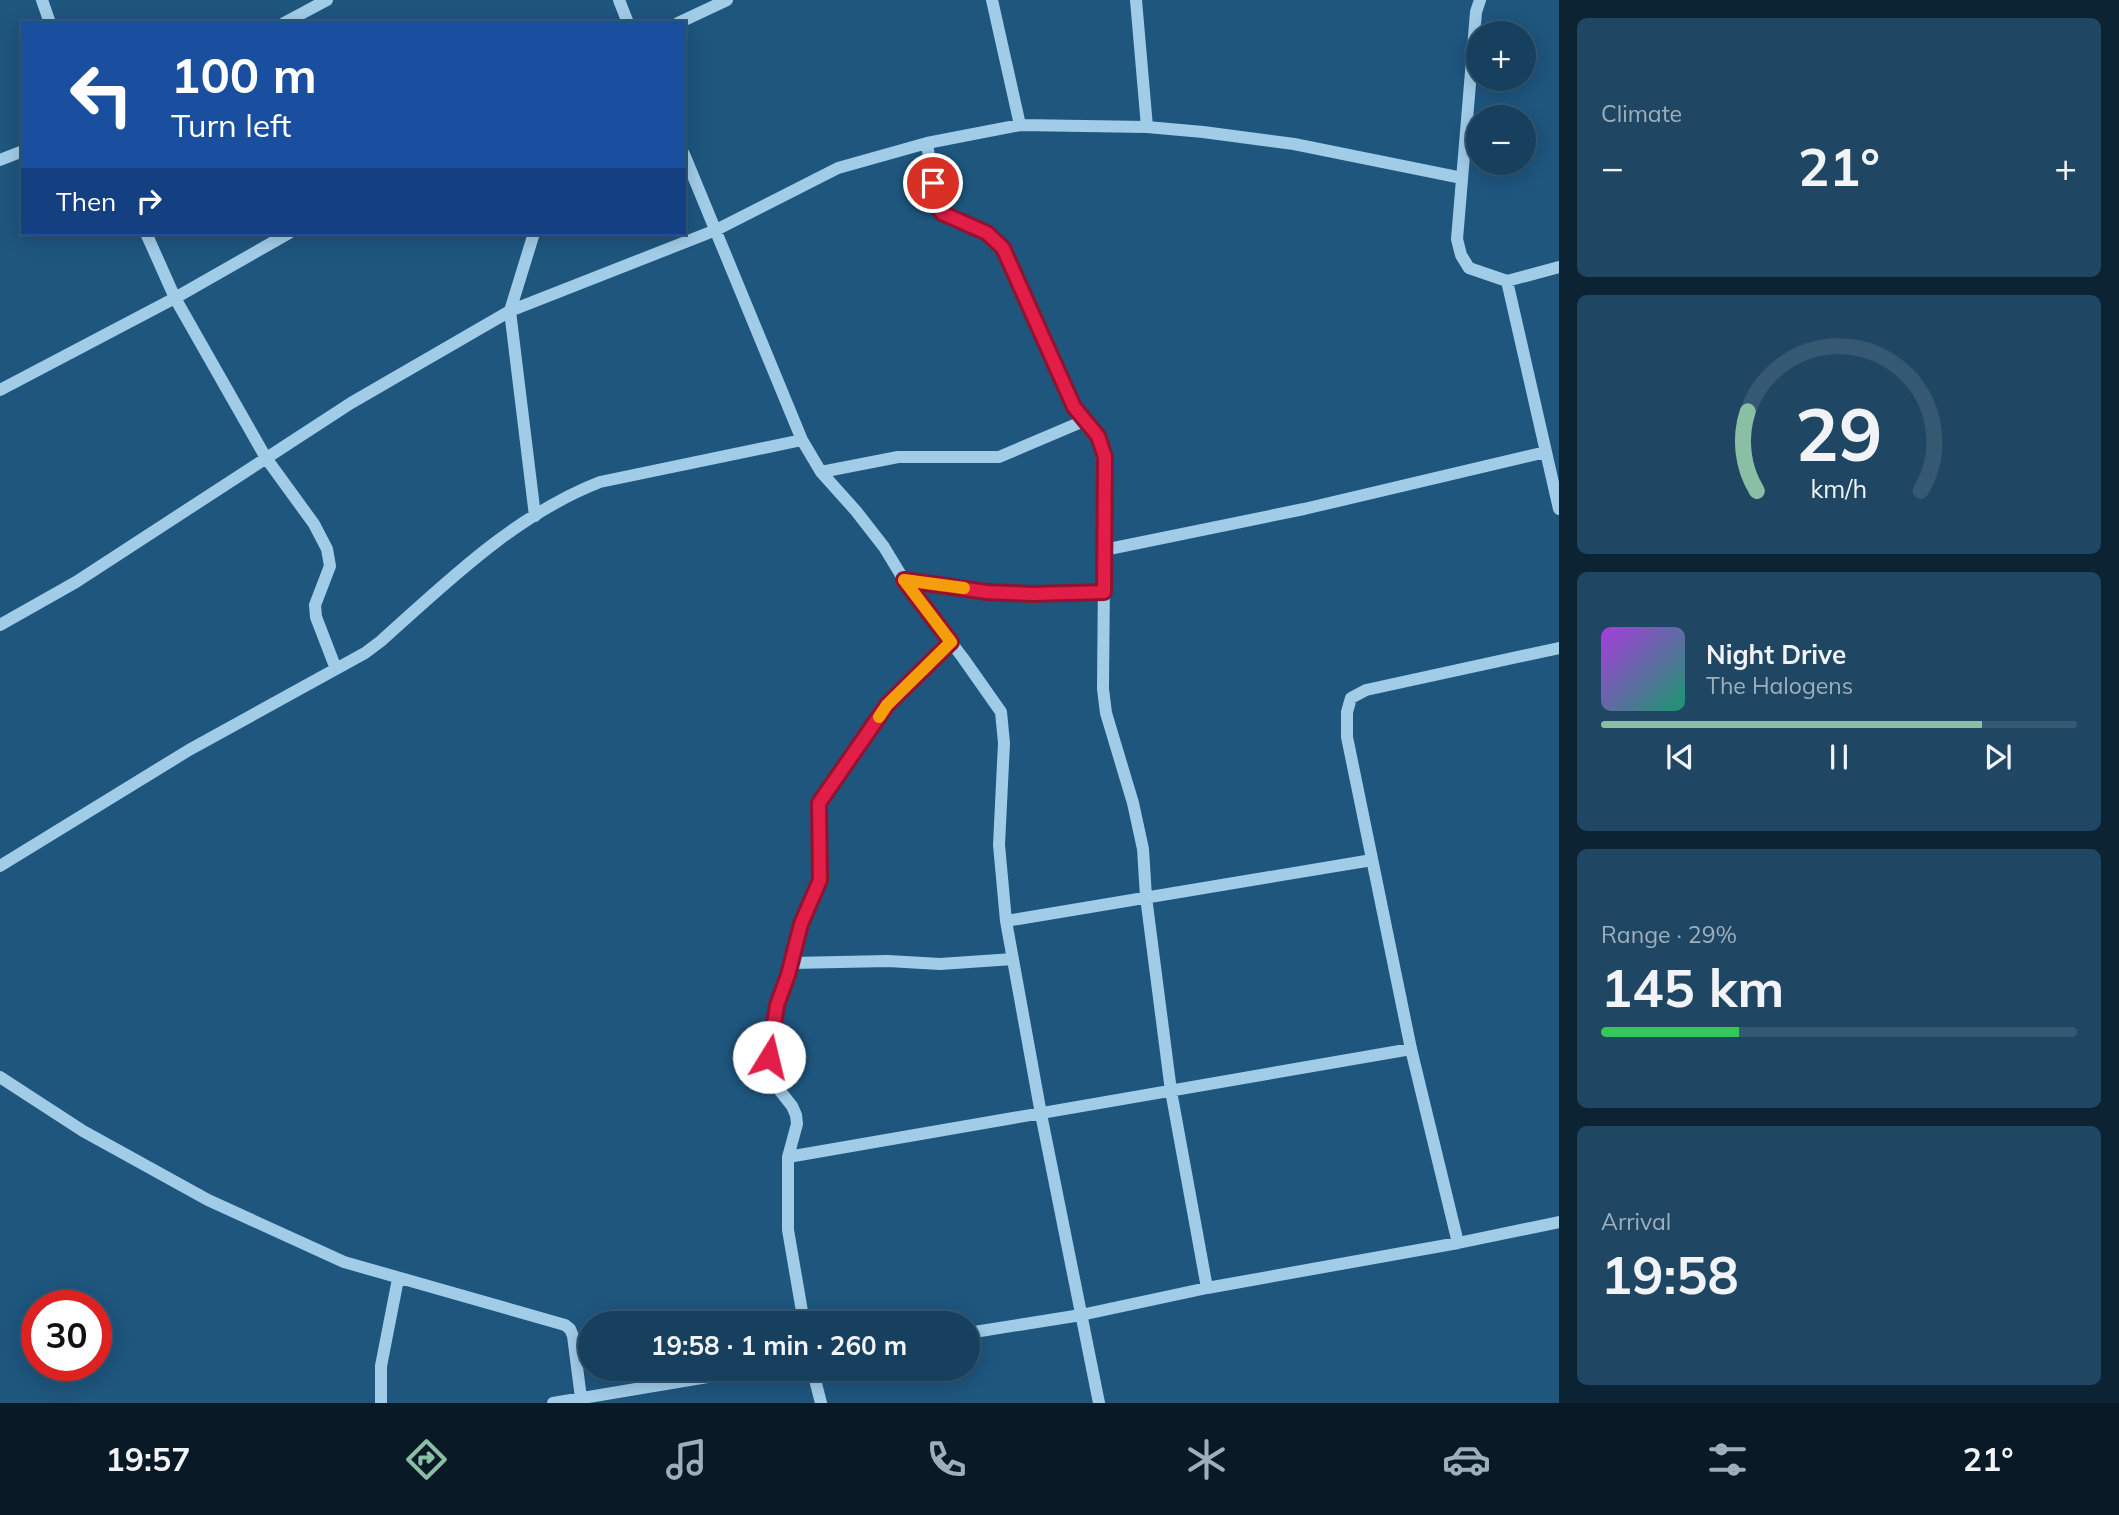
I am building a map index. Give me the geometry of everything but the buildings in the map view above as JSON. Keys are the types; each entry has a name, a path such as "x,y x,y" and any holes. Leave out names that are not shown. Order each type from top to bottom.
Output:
{"street":[{"path":"42,0 49,21"},
{"path":"288,21 327,0"},
{"path":"619,0 627,21"},
{"path":"682,21 727,0"},
{"path":"992,0 1020,125"},
{"path":"1136,0 1147,127"},
{"path":"1480,0 1476,12 1457,239 1461,255 1469,268 1507,281 1559,267"},
{"path":"0,625 76,582 351,403 510,311 716,229 838,168 927,143 1020,125 1147,127 1294,144 1462,178"},
{"path":"927,143 936,204 942,213 987,233 1003,248 1074,407 1098,436 1105,457 1104,701 1143,849 1146,897 1171,1090 1207,1288"},
{"path":"0,160 21,152"},
{"path":"686,159 802,440 821,472 884,547 904,580 1001,712 1004,743 999,845 1006,921 1041,1114 1099,1403"},
{"path":"147,235 175,298 266,458 314,524 327,549 330,566 315,605 316,617 337,668"},
{"path":"0,390 175,298 285,235"},
{"path":"533,235 510,311 535,516"},
{"path":"1507,281 1559,509"},
{"path":"821,472 898,457 999,457 1086,420"},
{"path":"0,866 189,750 365,653 474,558 573,493 600,482 802,440"},
{"path":"1104,550 1304,509 1546,453"},
{"path":"904,580 987,592 1104,592"},
{"path":"802,1311 788,1230 788,1157 797,1124 796,1115 777,1087 769,1057 777,1005 801,924 820,880 819,803 887,705 951,642"},
{"path":"1458,1243 1411,1049 1347,737 1347,712 1351,698 1366,690 1559,648"},
{"path":"1006,921 1372,860"},
{"path":"791,963 888,961 940,964 1013,959"},
{"path":"788,1157 1411,1049"},
{"path":"0,1077 83,1130 208,1200 344,1262 565,1325 573,1336 581,1398"},
{"path":"980,1332 1081,1315 1207,1288 1559,1222"},
{"path":"381,1403 381,1366 398,1279"},
{"path":"552,1403 683,1381"},
{"path":"815,1381 821,1403"}],"slow traffic":[{"path":"879,717 887,705 951,642 904,580 964,588"}],"route":[{"path":"769,1057 777,1005 801,924 820,880 819,803 887,705 951,642 904,580 987,592 1104,592 1105,457 1098,436 1074,407 1003,248 987,233 942,213 936,204 933,183"}]}
